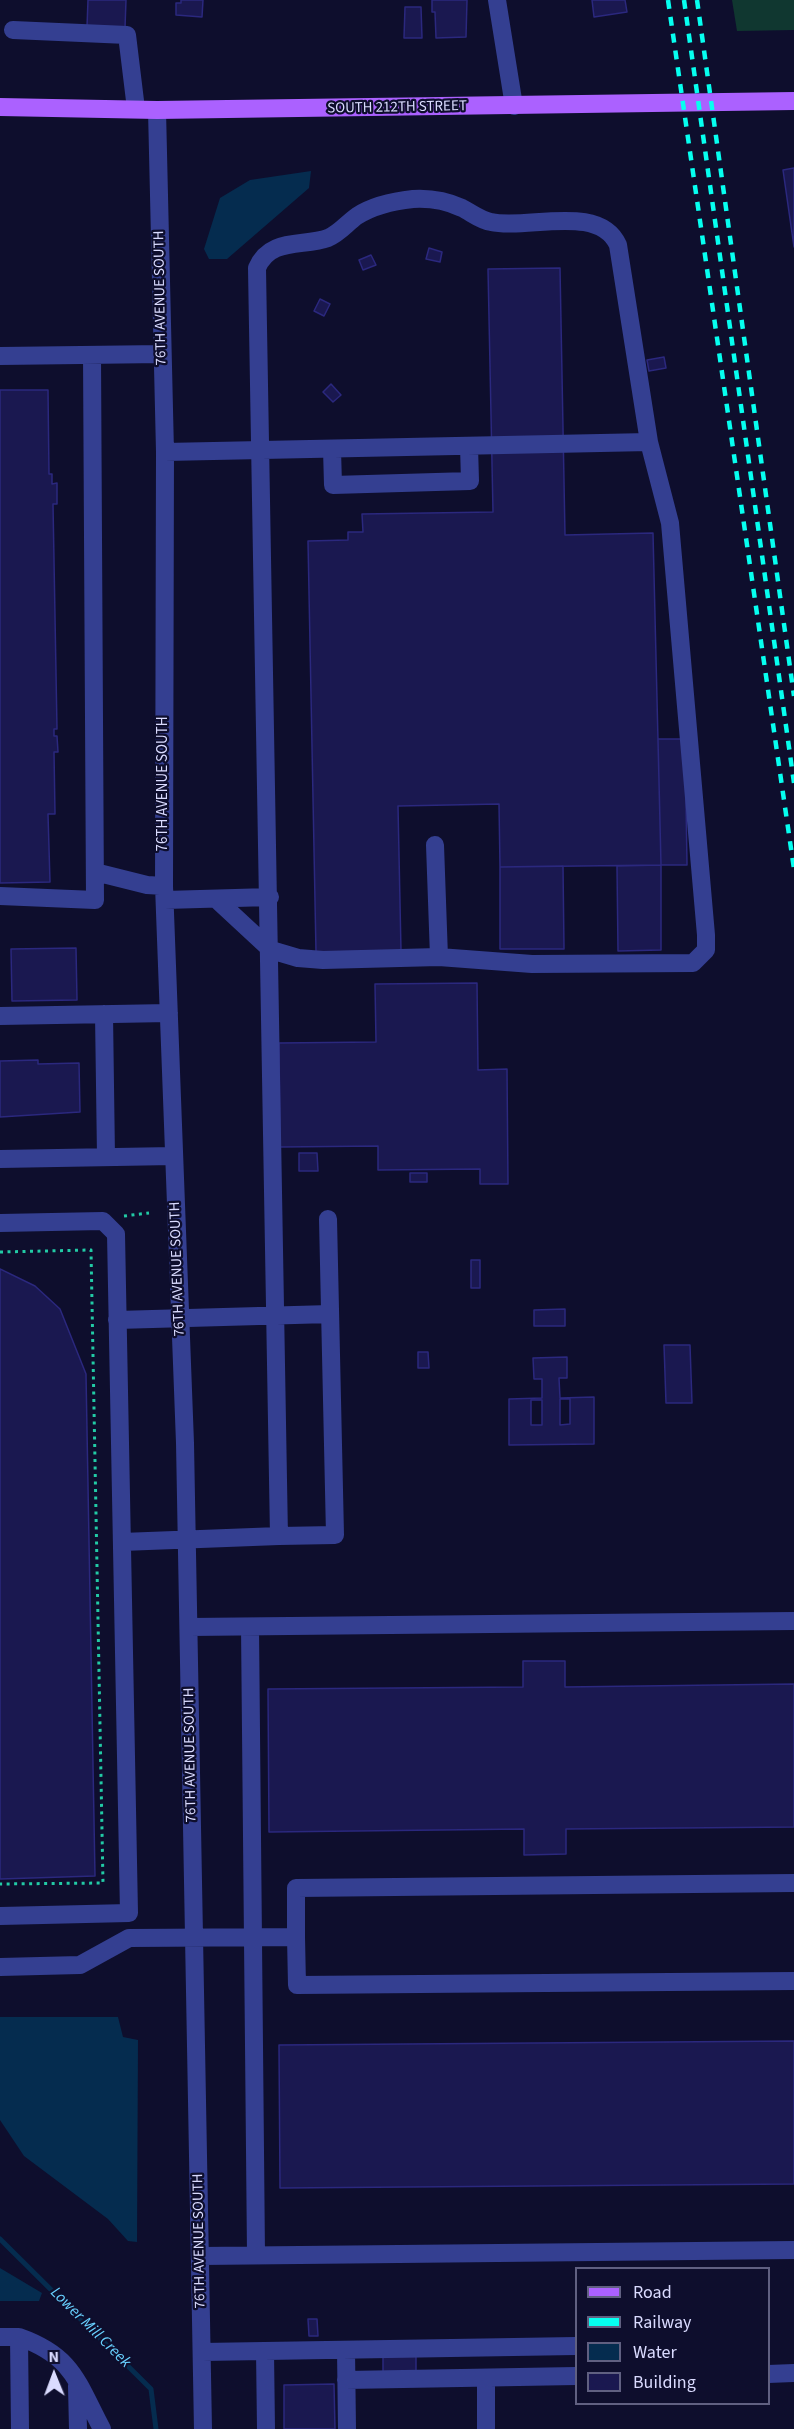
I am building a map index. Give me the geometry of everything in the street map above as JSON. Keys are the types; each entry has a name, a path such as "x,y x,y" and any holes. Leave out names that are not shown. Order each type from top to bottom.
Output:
{"main road":[{"name":"SOUTH 212TH STREET","path":"0,107 157,110 794,101"}],"street":[{"path":"497,0 514,106"},
{"path":"13,30 127,35 136,110"},
{"name":"76TH AVENUE SOUTH","path":"157,110 165,452 165,893 187,1540 203,2429"},
{"path":"216,899 271,950 298,958 323,960 439,957 532,964 693,963 706,950 670,524 649,442 618,245 606,229 588,222 492,222 461,207 428,199 390,202 357,216 327,238 291,242 264,256 257,268 271,950 279,1536"},
{"path":"0,356 162,354"},
{"path":"0,897 95,900 92,355"},
{"path":"165,452 649,442"},
{"path":"332,449 333,484 470,481 469,446"},
{"path":"435,845 439,957"},
{"path":"95,872 147,885 165,893 216,899 270,897"},
{"path":"0,1016 169,1013"},
{"path":"104,1014 106,1157"},
{"path":"0,1159 173,1156"},
{"path":"122,1542 335,1535 328,1219"},
{"path":"0,1223 103,1221 116,1234 129,1913 0,1916"},
{"path":"117,1320 330,1314"},
{"path":"189,1627 794,1621"},
{"path":"250,1627 256,2255"},
{"path":"794,1883 296,1888 297,1985 794,1981"},
{"path":"0,1967 80,1965 129,1938 296,1937"},
{"path":"201,2256 794,2250"},
{"path":"0,2337 19,2337 50,2351 68,2364 102,2429"},
{"path":"19,2337 21,2429"},
{"path":"202,2352 575,2346"},
{"path":"346,2350 347,2429"},
{"path":"265,2351 266,2429"},
{"path":"770,2374 794,2373"},
{"path":"346,2380 575,2376"},
{"path":"486,2378 486,2429"},
{"path":"77,2382 78,2429"}],"path":[{"path":"0,1251 92,1250 103,1883 0,1884"}],"green space":[{"path":"732,0 794,0 794,30 737,31"}],"water":[{"path":"311,171 309,188 227,259 209,259 204,249 220,198 250,180"},
{"path":"0,2017 118,2017 123,2037 138,2040 137,2242 128,2241 108,2219 24,2156 0,2120"},
{"path":"0,2268 42,2293 39,2301 0,2301"}],"building":[{"path":"88,0 126,0 125,28 87,27"},
{"path":"181,0 203,0 202,17 176,15 176,3 181,3"},
{"path":"432,0 467,0 466,37 436,38"},
{"path":"592,0 625,0 627,12 594,17"},
{"path":"405,7 421,7 422,38 404,38"},
{"path":"794,168 794,247 783,170"},
{"path":"429,248 442,252 440,262 426,259"},
{"path":"371,255 376,265 363,270 359,260"},
{"path":"560,268 565,535 653,533 661,865 500,867 499,804 398,806 401,951 316,952 308,541 348,540 348,532 363,532 362,514 493,512 488,269"},
{"path":"320,299 330,304 324,316 314,311"},
{"path":"664,357 666,368 649,371 647,360"},
{"path":"331,384 341,395 333,402 323,392"},
{"path":"0,390 48,390 49,474 52,474 52,484 57,483 57,504 53,504 57,729 54,729 54,736 57,736 58,752 54,752 55,814 48,814 50,882 0,883"},
{"path":"658,739 685,739 687,865 661,865"},
{"path":"661,865 661,950 618,951 617,866"},
{"path":"563,866 564,949 500,949 500,867"},
{"path":"76,948 77,1000 12,1001 11,949"},
{"path":"477,983 478,1070 507,1069 508,1184 480,1184 480,1169 378,1170 378,1146 280,1147 279,1043 376,1042 375,984"},
{"path":"38,1060 38,1064 79,1063 80,1112 0,1117 0,1061"},
{"path":"299,1153 317,1153 318,1171 299,1171"},
{"path":"410,1173 427,1173 427,1182 410,1182"},
{"path":"471,1260 480,1260 480,1288 471,1288"},
{"path":"0,1269 35,1286 60,1309 86,1374 95,1876 0,1879"},
{"path":"565,1309 565,1326 534,1326 534,1310"},
{"path":"664,1345 690,1345 692,1403 666,1403"},
{"path":"418,1352 428,1352 429,1368 418,1368"},
{"path":"567,1357 567,1378 559,1378 560,1398 594,1397 594,1444 509,1445 509,1399 542,1398 542,1379 534,1379 533,1358","holes":["560,1399 570,1399 570,1424 560,1425","531,1400 542,1400 542,1425 531,1425"]},
{"path":"523,1661 565,1661 565,1687 794,1684 794,1827 566,1829 566,1854 524,1855 524,1829 269,1832 268,1689 523,1687"},
{"path":"794,2041 794,2184 280,2188 279,2045"},
{"path":"308,2319 317,2319 318,2336 309,2336"},
{"path":"383,2353 416,2353 416,2373 383,2373"},
{"path":"334,2384 335,2429 284,2429 284,2385"}],"waterway":[{"name":"Lower Mill Creek","path":"0,2239 151,2389 156,2429"}],"railway":[{"path":"668,0 794,869"},
{"path":"684,0 794,783"},
{"path":"697,0 794,696"}]}
